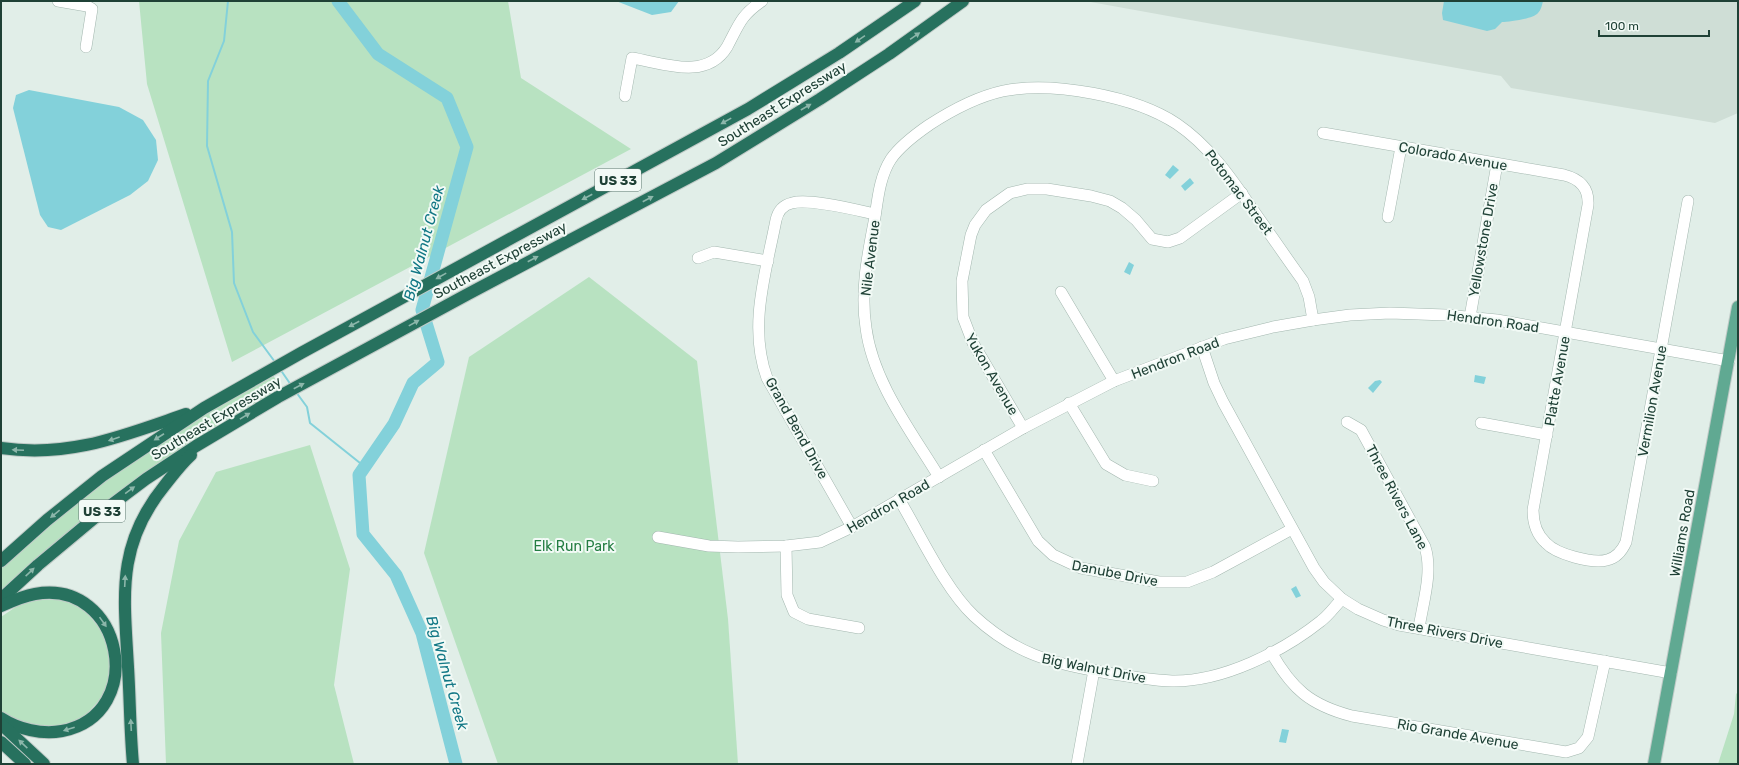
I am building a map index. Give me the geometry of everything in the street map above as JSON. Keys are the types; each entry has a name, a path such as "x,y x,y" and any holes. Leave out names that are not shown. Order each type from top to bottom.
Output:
{"highway":[{"name":"Southeast Expressway","path":"1,561 47,520 102,476 204,408 306,350 766,99 839,53 915,1"},
{"name":"Southeast Expressway","path":"1,599 38,565 110,505 146,479 213,436 278,397 380,341 716,163 833,91 889,54 963,1"},
{"path":"1,448 36,450 86,446 106,442 204,408"},
{"path":"134,764 125,610 126,577 130,550 143,516 156,496 188,458 213,436"},
{"path":"1,606 37,593 56,593 82,602 96,613 107,627 116,650 117,664 110,693 87,720 77,726 56,732 45,732 19,727 1,718"},
{"path":"1,724 44,764"},
{"path":"1,742 25,764"}],"main road":[{"name":"Williams Road","path":"1654,764 1738,307"}],"street":[{"path":"58,1 87,6 92,10 86,47"},
{"path":"625,96 632,58 684,68 708,63 726,48 744,15 762,1"},
{"name":"Potomac Street","path":"940,118 952,110 976,99 1003,91 1023,88 1066,90 1117,99 1155,112 1190,134 1214,156 1242,193 1303,281 1309,297 1313,320"},
{"name":"Nile Avenue","path":"938,477 888,393 879,374 871,353 866,329 864,297 867,261 875,214 880,187 886,168 892,158 921,131 940,118"},
{"name":"Colorado Avenue","path":"1323,133 1564,175 1581,183"},
{"path":"1388,217 1401,147"},
{"name":"Yellowstone Drive","path":"1470,317 1497,164"},
{"name":"Platte Avenue","path":"1577,557 1564,554 1550,547 1541,538 1534,524 1534,501 1588,205 1587,193 1581,183"},
{"name":"Yukon Avenue","path":"1023,428 968,334 961,305 962,281 971,235 975,225 986,210 1010,193 1037,188 1106,200 1130,215 1152,239 1164,243 1180,238 1242,193"},
{"name":"Vermilion Avenue","path":"1577,557 1606,561 1616,556 1624,548 1662,349 1688,201"},
{"name":"Grand Bend Drive","path":"852,526 777,398 764,369 759,348 758,329 768,260 777,215 787,204 806,202 875,214"},
{"path":"698,258 714,252 768,260"},
{"path":"1061,292 1114,381"},
{"name":"Hendron Road","path":"658,537 709,546 786,546 820,542 852,526 1023,428 1114,381 1224,339 1273,327 1313,320 1350,315 1446,314 1566,332 1729,361"},
{"name":"Three Rivers Drive","path":"1202,348 1214,383 1223,402 1292,529 1314,568 1324,582 1342,599 1358,609 1383,620 1419,628 1671,673"},
{"path":"1069,403 1106,464 1125,475 1153,481"},
{"name":"Three Rivers Lane","path":"1347,422 1361,430 1427,555 1428,572 1419,628"},
{"path":"1481,423 1547,435"},
{"name":"Danube Drive","path":"984,450 1038,541 1053,555 1081,568 1160,582 1187,582 1213,572 1292,529"},
{"name":"Big Walnut Drive","path":"899,499 949,584 974,616 1003,640 1026,652 1053,662 1144,679 1173,681 1222,673 1250,663 1308,630 1322,620 1342,599"},
{"path":"786,546 788,595 794,612 808,619 860,628"},
{"name":"Rio Grande Avenue","path":"1271,652 1282,672 1294,688 1316,704 1332,710 1352,716 1566,752 1579,748 1584,743 1591,731 1605,661"},
{"path":"1077,764 1094,670"}],"shaded area":[{"path":"1085,1 1738,1 1738,113 1715,123 1511,88 1501,76"}],"green space":[{"path":"139,1 508,1 521,78 631,149 232,362 147,84"},
{"name":"Elk Run Park","path":"589,277 697,361 728,619 738,764 498,764 424,553 469,357"},
{"path":"273,375 281,389 205,433 160,464 1,592 1,568 86,495 134,460 194,420"},
{"path":"310,445 350,569 334,685 354,764 166,764 161,633 179,541 216,472"},
{"path":"34,600 63,600 82,607 106,636 112,666 104,695 84,717 55,728 33,726 1,713 1,617 17,606"},
{"path":"1738,692 1738,764 1718,764 1734,714 1736,694"}],"water":[{"path":"616,1 679,1 671,12 652,15"},
{"path":"1444,1 1543,1 1540,10 1535,15 1521,20 1502,22 1495,29 1487,31 1443,20 1442,13"},
{"path":"29,90 119,107 143,120 156,140 158,160 148,181 130,195 61,230 48,227 40,215 13,108 16,95"},
{"path":"1173,165 1179,170 1170,179 1165,175"},
{"path":"1190,178 1194,183 1185,191 1181,186"},
{"path":"1129,262 1134,265 1130,275 1124,272"},
{"path":"1475,375 1486,377 1484,384 1474,382"},
{"path":"1380,380 1382,382 1373,393 1368,388 1375,381"},
{"path":"1296,586 1301,596 1296,598 1291,589"},
{"path":"1282,729 1289,730 1286,743 1279,742"}],"waterway":[{"path":"228,1 224,41 208,81 207,146 232,232 234,283 253,332 275,362"},
{"name":"Big Walnut Creek","path":"338,1 378,54 447,98 467,147 422,310 438,362 413,383 394,424 359,475 363,534 396,575 422,633 456,764"},
{"path":"280,369 291,385"},
{"path":"296,392 307,407 310,423 365,467"}]}
